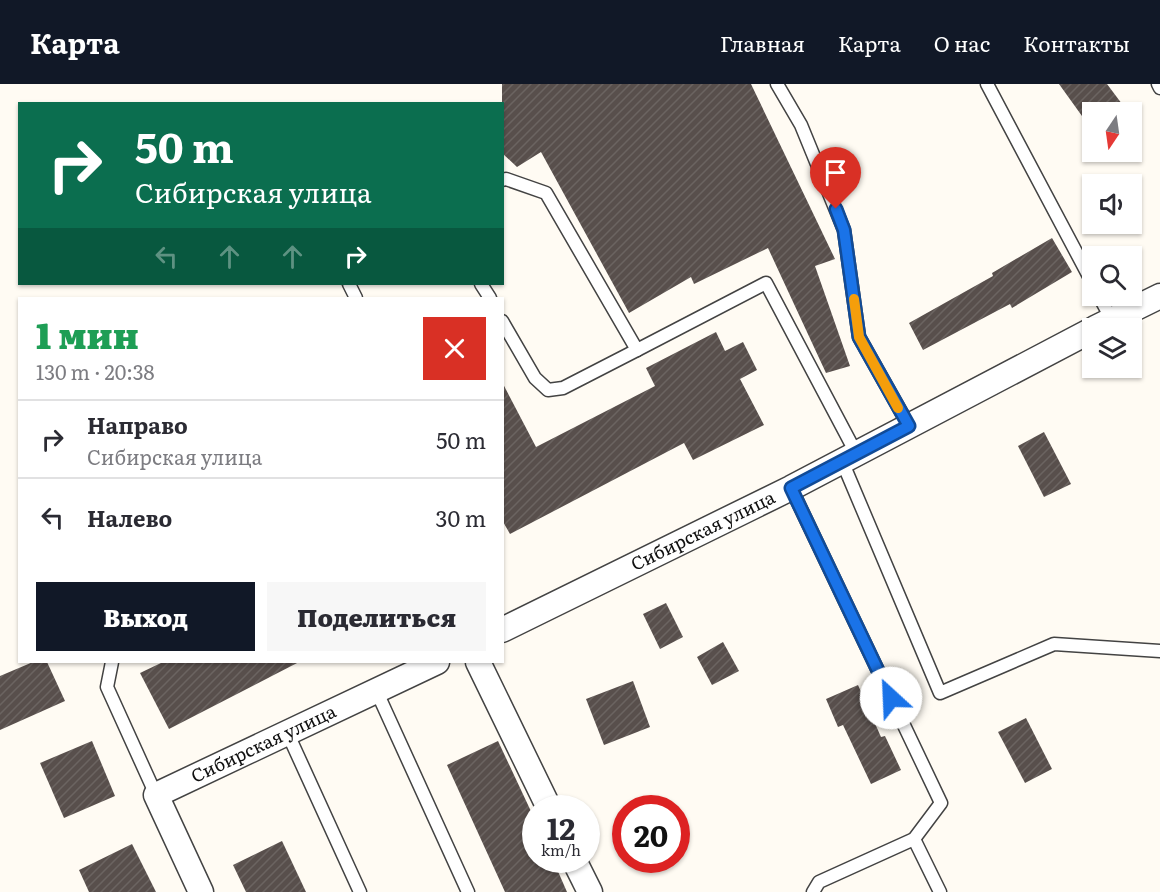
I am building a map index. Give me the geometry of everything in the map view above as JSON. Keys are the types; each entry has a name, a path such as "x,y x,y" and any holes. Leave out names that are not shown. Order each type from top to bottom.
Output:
{"street":[{"name":"Сибирская улица","path":"1116,318 1160,296"},
{"name":"Сибирская улица","path":"504,629 791,488 1082,335"},
{"name":"Сибирская улица","path":"156,795 435,663"},
{"path":"478,663 543,795"},
{"path":"156,795 201,892"},
{"path":"580,873 590,892"}],"lane":[{"path":"777,84 801,125 844,230 859,337 909,426"},
{"path":"987,84 1082,263"},
{"path":"504,180 546,193 637,350"},
{"path":"504,324 536,378 548,390 562,388 766,283 849,457 940,693 1054,644 1160,651"},
{"path":"791,488 941,803 914,839 819,882 813,892"},
{"path":"111,663 106,687 156,795"},
{"path":"376,690 468,892"},
{"path":"287,732 360,892"},
{"path":"914,839 940,892"}],"building":[{"path":"502,84 751,84 835,259 815,266 850,366 826,373 768,248 694,284 691,277 629,313 541,152 517,167 504,155 504,102 502,102"},
{"path":"1059,84 1107,84 1120,102 1082,102 1082,116"},
{"path":"1052,238 1072,272 1012,308 1010,304 923,350 909,323 993,276 992,273"},
{"path":"716,332 725,351 743,342 757,370 740,379 764,425 693,460 684,443 510,534 504,524 504,386 536,447 655,386 646,368"},
{"path":"1044,432 1071,484 1044,497 1018,446"},
{"path":"666,603 683,637 660,649 643,614"},
{"path":"723,642 739,671 712,685 697,657"},
{"path":"31,663 47,663 65,701 0,730 0,676"},
{"path":"161,663 297,663 169,729 140,673"},
{"path":"633,681 650,727 604,745 586,699"},
{"path":"858,685 881,737 885,736 901,770 871,784 843,725 838,727 826,699"},
{"path":"1026,718 1052,769 1025,783 998,732"},
{"path":"92,741 115,796 64,818 40,763"},
{"path":"498,741 523,795 522,873 559,873 567,892 505,892 447,765"},
{"path":"282,841 306,892 246,892 233,865"},
{"path":"132,844 156,892 89,892 79,870"}],"slow traffic":[{"path":"854,299 859,337 898,408"}],"route":[{"path":"836,209 844,230 859,337 909,426 791,488 891,698"}]}
